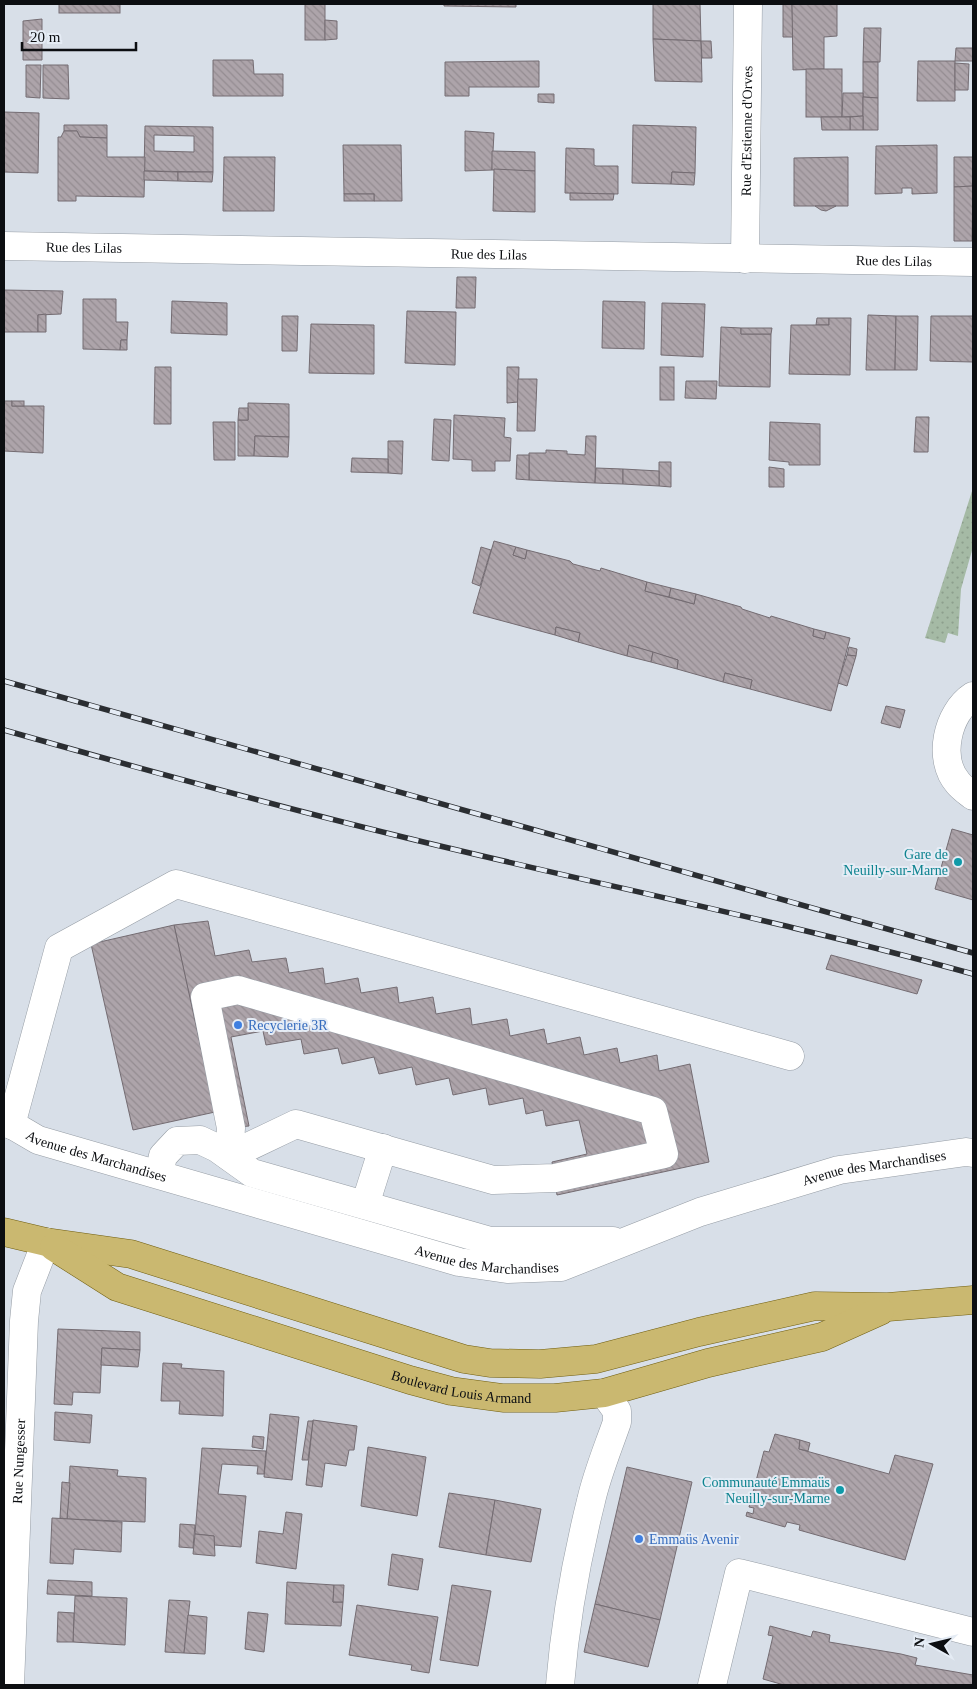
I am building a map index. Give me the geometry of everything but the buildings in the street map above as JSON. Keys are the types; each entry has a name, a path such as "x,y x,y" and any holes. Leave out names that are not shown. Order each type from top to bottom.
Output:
{"main road":[{"name":"Boulevard Louis Armand","path":"4,1232 46,1242 131,1254 464,1360 490,1364 540,1364 596,1359 699,1332 815,1306 888,1307 973,1300"},
{"name":"Boulevard Louis Armand","path":"46,1242 117,1287 410,1380 451,1390 503,1398 556,1398 604,1393 708,1363 822,1337 888,1307"}],"street":[{"name":"Rue d'Estienne d'Orves","path":"745,259 748,4"},
{"name":"Rue des Lilas","path":"4,246 973,262"},
{"path":"973,696 967,700 955,716 947,740 948,764 958,783 973,796"},
{"path":"8,1122 59,948 176,884 790,1056"},
{"path":"238,990 653,1110 664,1154 554,1178 492,1180 296,1124 229,1156 231,1128 204,996 238,990"},
{"name":"Avenue des Marchandises","path":"8,1122 38,1140 459,1262 507,1269 561,1267 700,1212 839,1170 966,1152 973,1153"},
{"path":"158,1174 163,1156 177,1141 200,1140 217,1148 252,1173 490,1241 627,1241"},
{"path":"365,1206 383,1148"},
{"name":"Rue Nungesser","path":"15,1685 24,1321 27,1290 46,1242"},
{"path":"560,1685 563,1651 585,1526 591,1500 617,1422 618,1411 604,1393"},
{"path":"712,1685 739,1573 973,1632"}],"green space":[{"path":"973,488 973,547 961,589 958,636 948,633 945,643 925,638"}],"railway":[{"path":"4,681 973,953"},
{"path":"4,730 205,786 356,825 832,937 973,974"}],"place":[{"name":"Gare de Neuilly-sur-Marne","path":"958,862"},
{"name":"Recyclerie 3R","path":"238,1025"},
{"name":"Communauté Emmaüs Neuilly-sur-Marne","path":"840,1490"},
{"name":"Emmaüs Avenir","path":"639,1539"}]}
